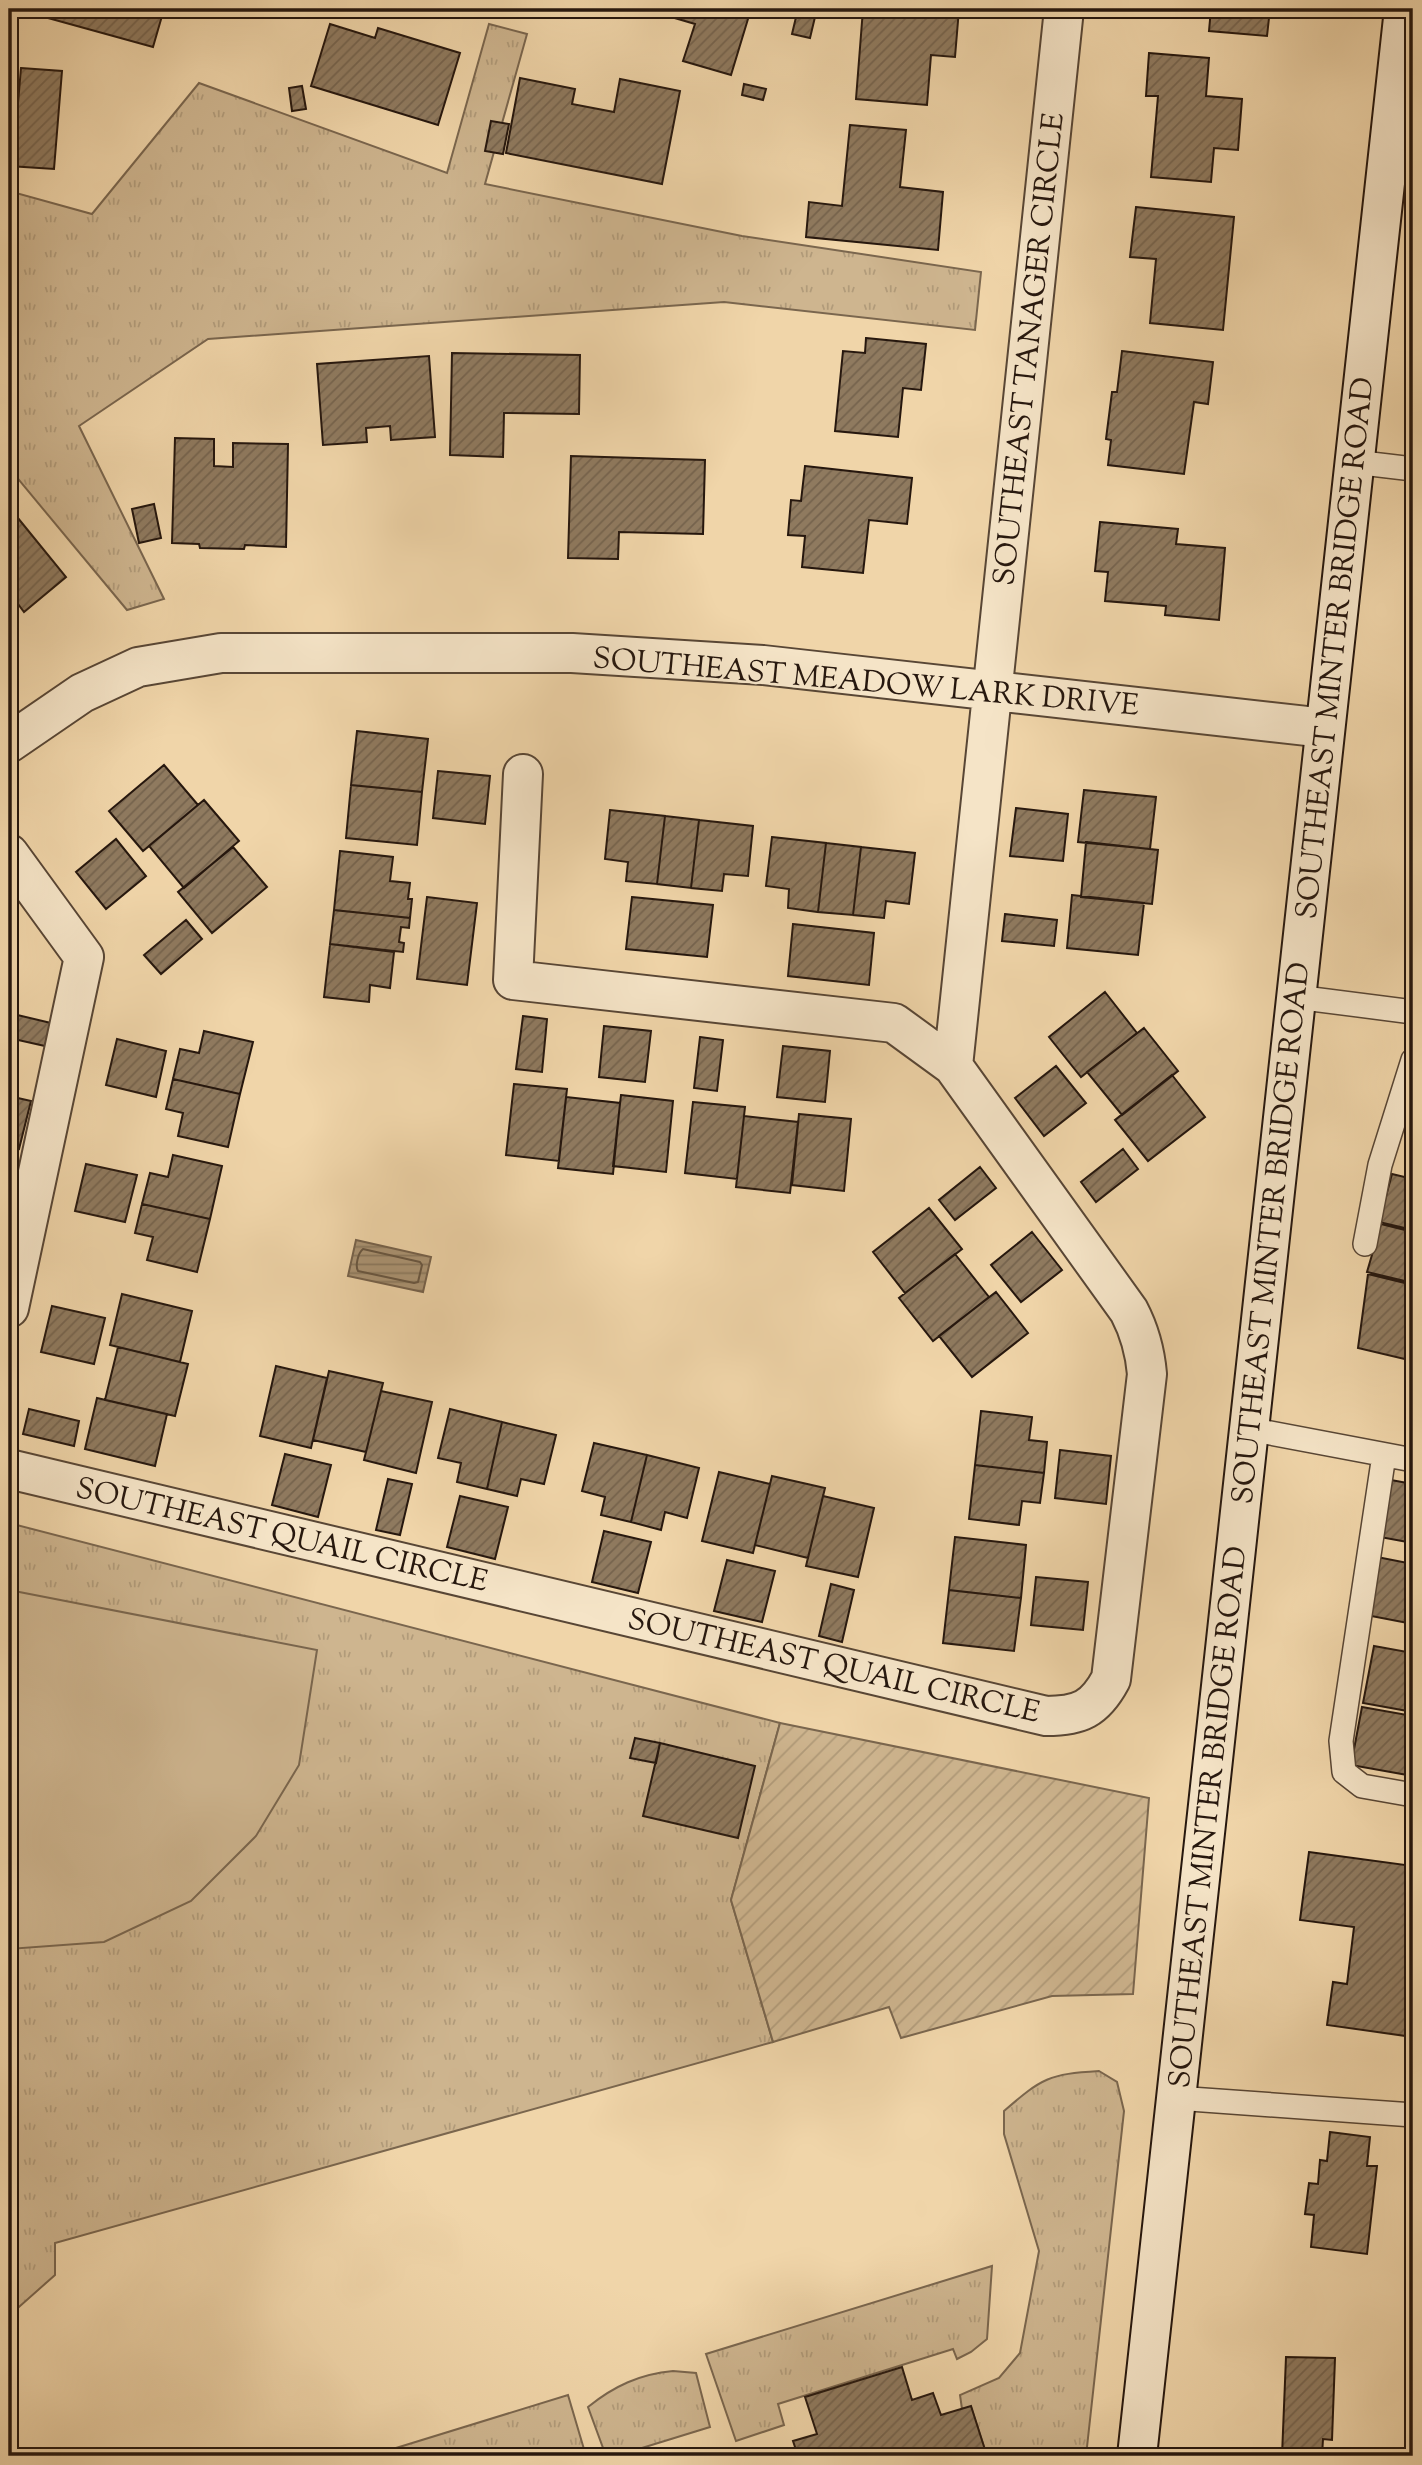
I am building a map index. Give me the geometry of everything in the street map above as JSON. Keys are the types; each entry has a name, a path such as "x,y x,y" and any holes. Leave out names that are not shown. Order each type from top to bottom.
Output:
{"street":[{"name":"SOUTHEAST TANAGER CIRCLE","path":"992,690 1064,9"},
{"name":"SOUTHEAST MINTER BRIDGE ROAD","path":"1137,2456 1404,9"},
{"name":"SOUTHEAST MEADOW LARK DRIVE","path":"9,743 82,693 138,667 221,653 572,653 763,665 1325,728"},
{"path":"953,1066 992,690"},
{"name":"SOUTHEAST QUAIL CIRCLE","path":"9,1469 1046,1716 1069,1716 1084,1711 1101,1698 1111,1679 1147,1374 1139,1330 1129,1311 953,1066 894,1023 513,980 523,774"},
{"path":"9,853 83,957 9,1308"}],"lane":[{"path":"1354,462 1413,469"},
{"path":"1296,998 1413,1012"},
{"path":"1365,1244 1380,1164 1413,1060"},
{"path":"1249,1429 1413,1460"},
{"path":"1384,1455 1341,1741 1344,1772 1362,1786 1413,1795"},
{"path":"1177,2098 1413,2115"}],"green space":[{"path":"489,24 527,34 485,184 742,236 981,272 975,330 724,302 208,339 79,426 164,599 127,610 9,468 9,191 92,214 199,83 447,173"},
{"path":"9,1523 780,1723 731,1900 773,2042 55,2243 55,2275 11,2314 9,2321"},
{"path":"9,1590 317,1650 299,1765 256,1836 191,1901 104,1942 9,1949"},
{"path":"780,1723 1149,1798 1133,1994 1052,1996 901,2038 889,2007 773,2042 731,1900"},
{"path":"1099,2071 1117,2082 1124,2111 1086,2456 987,2456 971,2407 962,2409 960,2395 999,2378 1020,2353 1039,2251 1004,2134 1004,2111 1028,2091 1047,2080 1068,2074"},
{"path":"992,2266 987,2339 971,2352 957,2359 953,2349 778,2404 784,2425 736,2441 706,2354"},
{"path":"673,2371 696,2373 710,2427 616,2456 606,2456 588,2407 628,2382"},
{"path":"568,2395 586,2456 370,2456"}],"water":[{"path":"356,1240 431,1257 423,1292 348,1276"}],"building":[{"path":"50,9 164,9 153,47 48,18"},
{"path":"644,9 751,9 731,75 683,61 695,24"},
{"path":"863,9 959,9 955,57 931,55 927,105 856,99"},
{"path":"1211,9 1270,9 1267,36 1209,31"},
{"path":"797,13 815,17 810,38 792,34"},
{"path":"330,24 375,38 378,28 460,53 438,125 311,86"},
{"path":"1149,53 1209,58 1206,96 1242,99 1238,150 1214,148 1211,182 1151,177 1158,96 1146,96"},
{"path":"21,68 62,71 54,169 9,166 9,102 18,103"},
{"path":"520,78 575,89 572,104 614,112 620,79 680,91 662,184 506,153"},
{"path":"744,84 766,89 763,100 742,95"},
{"path":"302,86 306,109 292,111 289,88"},
{"path":"491,121 509,124 503,154 485,151"},
{"path":"850,125 906,130 900,187 943,192 938,250 806,237 809,202 842,206"},
{"path":"1136,207 1234,217 1223,330 1150,323 1156,259 1130,257"},
{"path":"866,338 926,344 921,390 903,388 898,437 835,431 843,351 865,353"},
{"path":"1122,351 1213,362 1208,404 1194,402 1184,474 1108,465 1111,440 1106,439 1112,392 1117,392"},
{"path":"452,353 580,355 579,414 504,413 503,457 450,455"},
{"path":"429,356 435,437 391,440 390,426 366,428 367,442 323,445 317,364"},
{"path":"175,438 214,439 214,466 233,467 233,443 288,444 286,547 245,545 244,549 200,548 199,544 172,543"},
{"path":"571,456 705,460 703,534 619,532 618,559 568,558"},
{"path":"805,466 912,478 907,524 869,520 863,573 802,567 805,536 788,535 791,500 801,501"},
{"path":"154,504 161,538 139,543 132,509"},
{"path":"13,512 66,577 24,612 15,600 9,605 9,516"},
{"path":"1100,522 1178,529 1176,544 1225,548 1219,620 1165,615 1166,606 1105,601 1108,572 1095,571"},
{"path":"357,731 428,739 422,792 351,785"},
{"path":"164,765 198,805 143,851 109,811"},
{"path":"438,771 490,776 485,824 433,818"},
{"path":"351,785 422,792 417,845 346,838"},
{"path":"1084,790 1156,797 1150,849 1078,842"},
{"path":"204,800 239,841 184,888 149,846"},
{"path":"1016,808 1068,814 1063,861 1010,856"},
{"path":"610,810 665,816 657,884 626,881 628,862 605,859"},
{"path":"665,816 699,820 691,888 657,884"},
{"path":"699,820 753,826 748,876 724,874 722,891 691,888"},
{"path":"772,837 826,843 818,912 788,908 789,889 766,886"},
{"path":"116,839 146,876 106,909 76,872"},
{"path":"1086,842 1158,850 1152,904 1081,897"},
{"path":"826,843 861,847 853,915 818,912"},
{"path":"233,847 267,887 212,933 178,892"},
{"path":"861,847 915,853 909,904 886,901 884,918 853,915"},
{"path":"340,851 393,857 390,881 410,883 410,918 334,910"},
{"path":"1072,895 1144,903 1138,955 1067,948"},
{"path":"427,897 477,903 467,985 417,979"},
{"path":"632,897 713,905 707,957 626,949"},
{"path":"334,910 410,918 409,928 401,927 399,942 404,943 403,952 330,944"},
{"path":"1005,914 1057,920 1054,946 1002,941"},
{"path":"186,920 202,939 161,974 144,955"},
{"path":"793,924 874,933 869,985 788,976"},
{"path":"330,944 394,952 390,988 370,985 369,1002 324,997"},
{"path":"1105,992 1137,1033 1081,1077 1049,1037"},
{"path":"9,1013 51,1023 45,1046 9,1038"},
{"path":"523,1016 547,1019 542,1072 516,1069"},
{"path":"604,1026 651,1031 645,1082 599,1077"},
{"path":"1144,1028 1178,1071 1122,1115 1087,1072"},
{"path":"204,1031 253,1042 240,1094 173,1079 180,1049 199,1053"},
{"path":"700,1037 723,1040 717,1091 694,1088"},
{"path":"117,1039 166,1051 156,1097 106,1085"},
{"path":"783,1046 830,1051 825,1102 777,1097"},
{"path":"1056,1066 1086,1103 1044,1136 1015,1098"},
{"path":"1172,1075 1205,1117 1148,1161 1115,1120"},
{"path":"173,1079 240,1094 228,1147 178,1136 183,1113 166,1109"},
{"path":"514,1084 567,1089 559,1161 506,1155"},
{"path":"621,1095 673,1101 666,1172 613,1166"},
{"path":"9,1096 31,1101 19,1149 9,1147"},
{"path":"566,1097 620,1103 613,1174 558,1168"},
{"path":"693,1102 745,1107 737,1179 685,1173"},
{"path":"799,1114 851,1119 844,1191 792,1185"},
{"path":"744,1116 798,1122 790,1193 736,1187"},
{"path":"1123,1149 1138,1169 1096,1202 1081,1182"},
{"path":"173,1155 222,1166 210,1219 142,1204 150,1173 168,1177"},
{"path":"86,1164 137,1175 125,1222 75,1211"},
{"path":"980,1167 996,1188 955,1220 939,1200"},
{"path":"1392,1174 1413,1179 1413,1230 1379,1222"},
{"path":"142,1204 210,1219 197,1272 147,1260 153,1237 135,1233"},
{"path":"929,1208 962,1249 905,1293 873,1252"},
{"path":"1381,1224 1413,1232 1413,1283 1367,1272"},
{"path":"1032,1232 1062,1270 1021,1302 991,1265"},
{"path":"955,1254 989,1297 933,1341 899,1298"},
{"path":"1368,1274 1413,1285 1413,1361 1358,1348"},
{"path":"996,1292 1028,1333 972,1377 939,1336"},
{"path":"122,1294 192,1311 180,1362 110,1345"},
{"path":"52,1306 105,1318 94,1364 41,1352"},
{"path":"118,1347 188,1364 175,1416 105,1400"},
{"path":"276,1366 327,1378 311,1448 260,1436"},
{"path":"329,1371 383,1383 366,1452 313,1440"},
{"path":"381,1391 432,1402 416,1473 364,1460"},
{"path":"97,1398 167,1414 155,1466 85,1449"},
{"path":"29,1409 79,1421 74,1446 23,1434"},
{"path":"450,1409 502,1422 487,1489 457,1482 461,1463 438,1458"},
{"path":"981,1411 1032,1417 1029,1440 1047,1442 1044,1473 975,1465"},
{"path":"502,1422 556,1435 544,1484 521,1479 517,1496 487,1489"},
{"path":"594,1443 647,1455 631,1522 601,1515 605,1497 582,1491"},
{"path":"1060,1450 1111,1456 1106,1504 1055,1498"},
{"path":"285,1454 331,1465 318,1517 272,1505"},
{"path":"647,1455 699,1468 687,1518 665,1512 661,1530 631,1522"},
{"path":"975,1465 1044,1473 1040,1503 1022,1501 1019,1525 969,1519"},
{"path":"719,1472 770,1484 753,1553 702,1541"},
{"path":"772,1476 825,1488 808,1558 755,1545"},
{"path":"388,1479 412,1484 400,1535 376,1530"},
{"path":"1391,1480 1413,1484 1413,1543 1380,1537"},
{"path":"460,1496 508,1507 495,1559 447,1547"},
{"path":"823,1496 874,1508 858,1577 806,1566"},
{"path":"604,1531 651,1542 638,1593 592,1582"},
{"path":"955,1537 1026,1545 1021,1598 949,1590"},
{"path":"1377,1557 1413,1564 1413,1624 1366,1615"},
{"path":"727,1560 775,1571 762,1622 714,1611"},
{"path":"1036,1577 1088,1582 1083,1630 1031,1625"},
{"path":"831,1584 854,1590 842,1642 819,1636"},
{"path":"949,1590 1021,1598 1014,1651 943,1643"},
{"path":"1374,1646 1413,1653 1413,1712 1363,1703"},
{"path":"1362,1707 1413,1716 1413,1776 1351,1765"},
{"path":"635,1738 660,1743 656,1763 630,1758"},
{"path":"660,1743 755,1766 738,1838 643,1816"},
{"path":"1309,1852 1413,1866 1413,2037 1327,2025 1333,1982 1347,1984 1354,1927 1300,1920"},
{"path":"1330,2132 1370,2137 1367,2166 1377,2166 1367,2254 1311,2247 1314,2215 1305,2214 1309,2183 1318,2184 1320,2160 1327,2161"},
{"path":"1286,2357 1335,2358 1332,2440 1323,2439 1322,2456 1282,2456"},
{"path":"902,2367 912,2400 933,2393 941,2415 971,2406 987,2456 798,2456 793,2441 817,2434 805,2397"}]}
